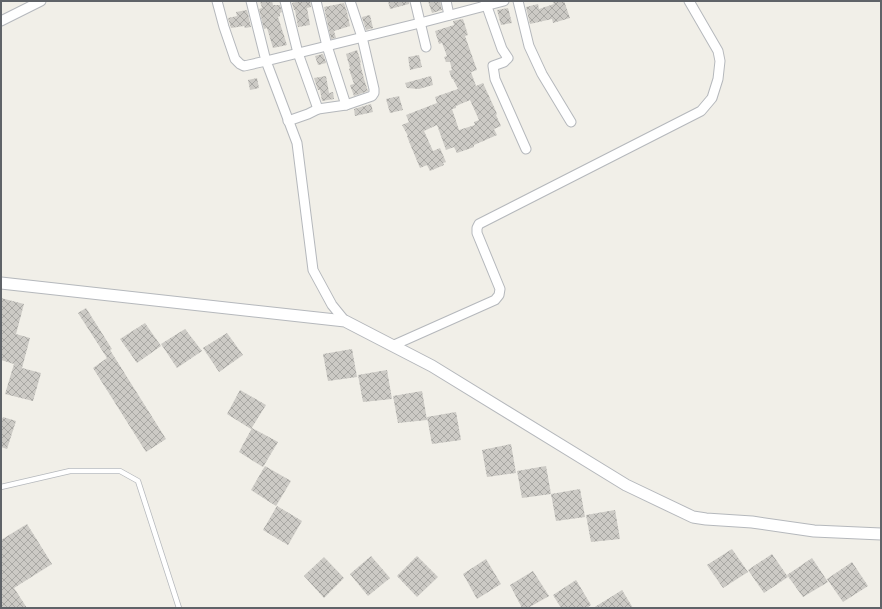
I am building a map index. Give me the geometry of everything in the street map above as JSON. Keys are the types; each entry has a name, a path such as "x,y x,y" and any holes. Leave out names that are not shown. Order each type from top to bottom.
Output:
{"street":[{"path":"1,21 28,4 41,1"},
{"path":"217,1 235,59 244,66 420,23 486,3 504,1"},
{"path":"251,1 266,61 297,143 312,270 332,305 345,321"},
{"path":"285,1 298,53 318,109"},
{"path":"316,1 326,46 346,105"},
{"path":"288,121 318,109 346,105 372,96 374,93 362,37 350,1"},
{"path":"415,1 426,47"},
{"path":"446,1 449,15"},
{"path":"518,1 529,46 542,74 571,122"},
{"path":"394,345 495,300 499,295 500,289 477,233 479,224 701,111 712,98 718,80 720,61 718,51 689,1"},
{"path":"486,3 502,49 508,58 504,62 493,66 495,79 526,149"},
{"path":"1,283 345,321 432,366 626,485 693,517 752,522 814,531 881,534"}],"lane":[{"path":"1,486 70,471 120,471 138,480 179,608"}],"building":[{"path":"260,1 272,1 273,5 280,5 282,12 278,17 287,45 273,48 267,28 264,29 259,9 262,8"},
{"path":"310,1 311,7 307,8 310,25 298,27 295,10 292,3"},
{"path":"388,1 409,1 409,4 390,9"},
{"path":"428,1 440,1 442,10 432,13"},
{"path":"552,1 564,1 570,18 553,23 552,19 530,24 526,7 538,4 539,9 554,4"},
{"path":"344,3 350,26 334,31 336,38 331,39 324,7"},
{"path":"508,8 512,23 501,25 497,10"},
{"path":"247,10 251,27 245,28 244,26 231,28 228,18 237,16 236,12"},
{"path":"370,15 373,28 366,30 362,17"},
{"path":"463,19 468,35 465,36 477,70 471,72 476,86 483,83 501,126 494,129 497,135 474,145 474,147 457,153 454,147 446,150 437,125 424,131 433,151 440,148 446,162 443,163 444,165 430,171 427,165 420,168 408,136 402,125 409,122 406,115 437,103 435,97 458,89 449,71 452,70 450,62 446,62 444,57 447,56 442,43 439,44 435,31 454,25 453,21","holes":["470,100 479,120 474,122 475,125 459,130 452,109"]},
{"path":"357,50 368,91 354,96 350,85 354,84 346,54"},
{"path":"323,54 326,63 318,65 315,56"},
{"path":"419,55 422,67 410,70 408,57"},
{"path":"326,76 329,93 333,92 334,99 322,101 320,90 318,90 314,78"},
{"path":"431,76 433,85 419,89 407,88 405,83"},
{"path":"257,78 259,88 250,90 248,80"},
{"path":"399,96 403,110 390,113 386,99"},
{"path":"371,104 373,112 355,116 354,109"},
{"path":"1,298 24,304 16,334 30,338 22,368 41,373 33,401 5,394 14,364 1,360"},
{"path":"86,308 112,349 110,350 166,439 146,452 93,368 107,358 78,313"},
{"path":"145,323 161,346 137,363 120,339"},
{"path":"185,329 202,351 177,368 161,344"},
{"path":"227,333 243,355 219,372 203,348"},
{"path":"352,349 357,377 328,381 323,354"},
{"path":"387,370 392,399 363,402 358,375"},
{"path":"240,390 266,405 251,429 227,414"},
{"path":"422,391 427,420 398,423 393,396"},
{"path":"456,412 461,440 432,444 427,417"},
{"path":"3,417 16,421 7,449 1,447 1,423"},
{"path":"252,428 278,442 263,467 239,452"},
{"path":"511,444 516,473 487,477 482,450"},
{"path":"265,466 291,481 276,506 251,490"},
{"path":"546,466 551,494 522,498 517,471"},
{"path":"580,489 585,517 556,521 551,494"},
{"path":"277,506 302,521 288,545 263,530"},
{"path":"615,510 620,539 591,542 586,515"},
{"path":"27,524 52,564 14,588 27,608 1,608 1,540"},
{"path":"732,549 748,572 723,588 707,565"},
{"path":"772,554 788,577 764,593 748,570"},
{"path":"371,556 390,578 368,596 350,574"},
{"path":"417,556 438,577 417,597 397,576"},
{"path":"324,557 344,578 324,598 304,576"},
{"path":"812,558 828,582 803,597 787,575"},
{"path":"486,559 501,584 477,599 463,574"},
{"path":"852,562 868,586 843,602 827,579"},
{"path":"533,571 549,596 528,608 522,608 510,585"},
{"path":"576,580 591,605 587,608 561,608 553,595"},
{"path":"622,590 633,608 593,608 611,597"}]}
